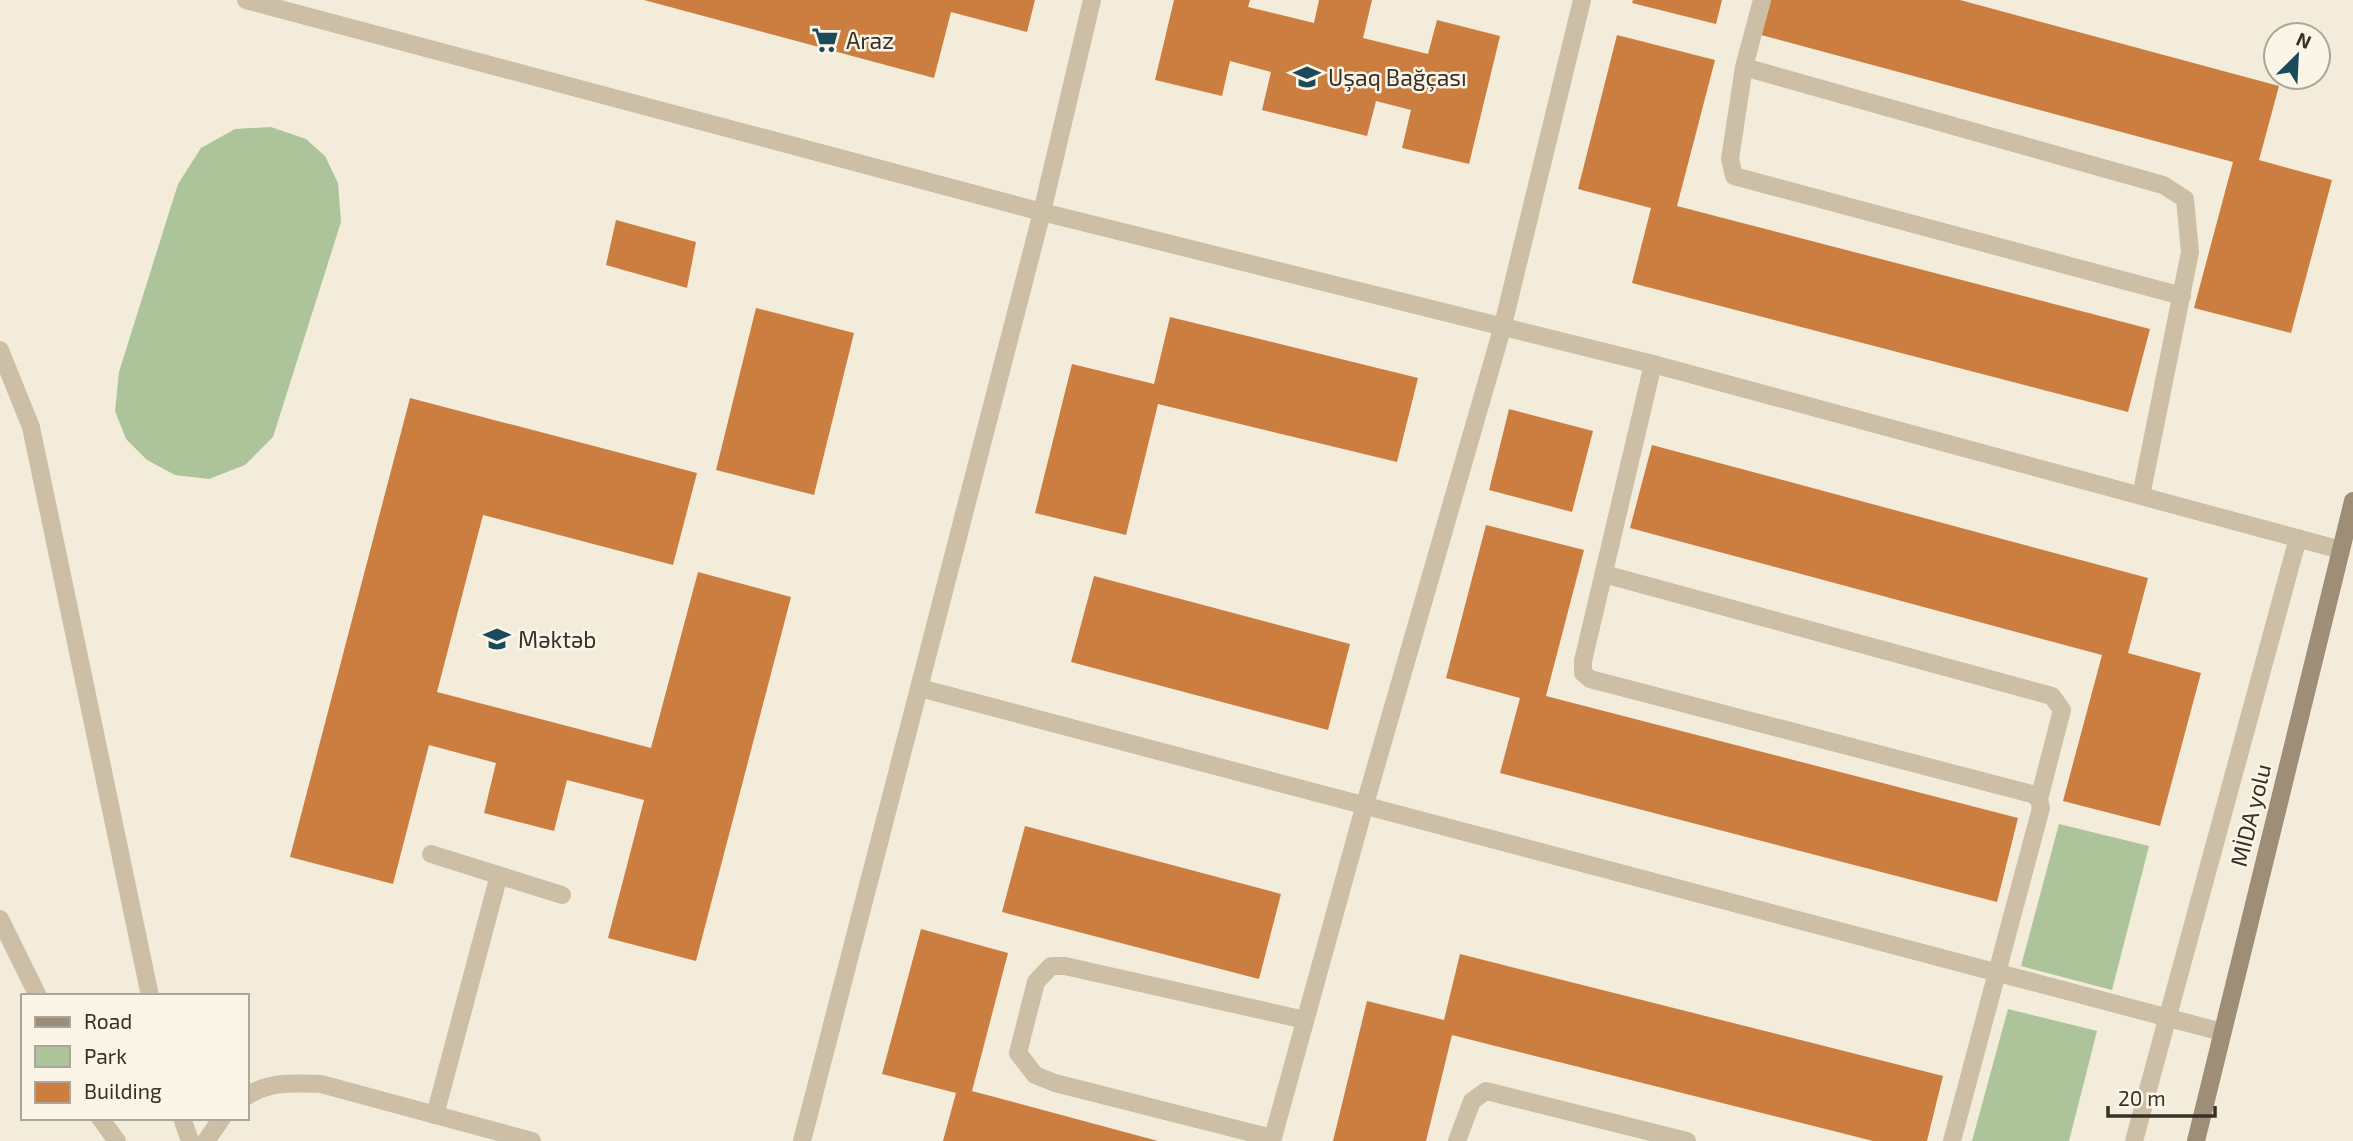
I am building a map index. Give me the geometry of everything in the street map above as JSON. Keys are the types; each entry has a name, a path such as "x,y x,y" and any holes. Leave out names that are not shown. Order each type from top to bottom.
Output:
{"street":[{"path":"246,0 1042,212 1502,329 1653,364 2341,550"},
{"path":"802,1141 1042,212 1092,0"},
{"path":"1305,1020 1065,966 1051,966 1035,982 1018,1053 1035,1075 1055,1083 1272,1140 1365,804 1502,329 1582,0"},
{"path":"1762,0 1744,67 1730,159 1734,176 2182,296"},
{"path":"1744,67 2164,185 2185,199 2190,252 2141,496"},
{"path":"0,350 32,427 150,994"},
{"path":"1653,364 1583,661 1583,673 1590,679 2032,794 2039,799"},
{"name":"MİDA yolu","path":"2196,1141 2353,501"},
{"path":"2134,1141 2298,538"},
{"path":"1604,574 2052,695 2062,710 2039,799 2041,808 1952,1141"},
{"path":"920,688 2222,1032"},
{"path":"431,854 562,895"},
{"path":"435,1115 499,875"},
{"path":"0,919 37,994"},
{"path":"248,1095 257,1089 286,1082 321,1084 532,1141"},
{"path":"1457,1141 1472,1101 1486,1091 1687,1141"},
{"path":"101,1120 117,1141"},
{"path":"183,1120 190,1141"},
{"path":"206,1141 221,1120"}],"green space":[{"path":"271,127 306,139 325,156 338,183 341,222 273,437 245,465 209,479 175,475 147,460 126,439 115,411 119,372 178,184 201,148 235,129"},
{"path":"2059,824 2149,846 2112,990 2021,966"},
{"path":"2008,1009 2097,1031 2069,1141 1972,1141"}],"building":[{"path":"644,0 1035,0 1027,32 951,12 934,78"},
{"path":"1174,0 1250,0 1248,7 1314,23 1319,0 1372,0 1363,38 1428,54 1437,20 1500,36 1469,164 1402,148 1411,110 1376,101 1367,136 1262,110 1271,72 1230,61 1222,96 1155,80"},
{"path":"1633,0 1722,0 1716,24 1632,3"},
{"path":"1771,0 1960,0 2262,81 2262,91 2278,91 2259,160 2332,180 2291,333 2194,308 2233,162 1761,35"},
{"path":"1617,35 1715,60 1677,206 2150,329 2128,412 1632,283 1651,208 1578,189"},
{"path":"616,220 696,242 687,288 606,265"},
{"path":"756,308 854,333 814,495 716,470"},
{"path":"1170,317 1418,378 1397,462 1158,404 1126,535 1035,513 1072,364 1154,384"},
{"path":"410,398 697,473 673,565 483,515 437,692 651,748 698,572 791,597 696,961 608,938 644,800 567,780 554,831 484,813 496,763 429,745 393,884 290,857"},
{"path":"1509,409 1593,431 1572,512 1489,490"},
{"path":"1652,445 2148,578 2128,653 2201,673 2160,826 2063,801 2102,655 1630,528"},
{"path":"1486,525 1584,550 1546,696 2018,818 1997,902 1500,773 1520,698 1446,678"},
{"path":"1094,576 1350,644 1328,730 1071,662"},
{"path":"1025,826 1281,894 1259,979 1002,912"},
{"path":"921,929 1008,953 972,1091 1158,1141 943,1141 956,1093 882,1074"},
{"path":"1460,954 1943,1076 1927,1141 1873,1141 1452,1035 1426,1141 1333,1141 1367,1001 1444,1020"}],"place":[{"name":"Araz","path":"825,40"},
{"name":"Uşaq Bağçası","path":"1307,77"},
{"name":"Məktəb","path":"497,639"}]}
